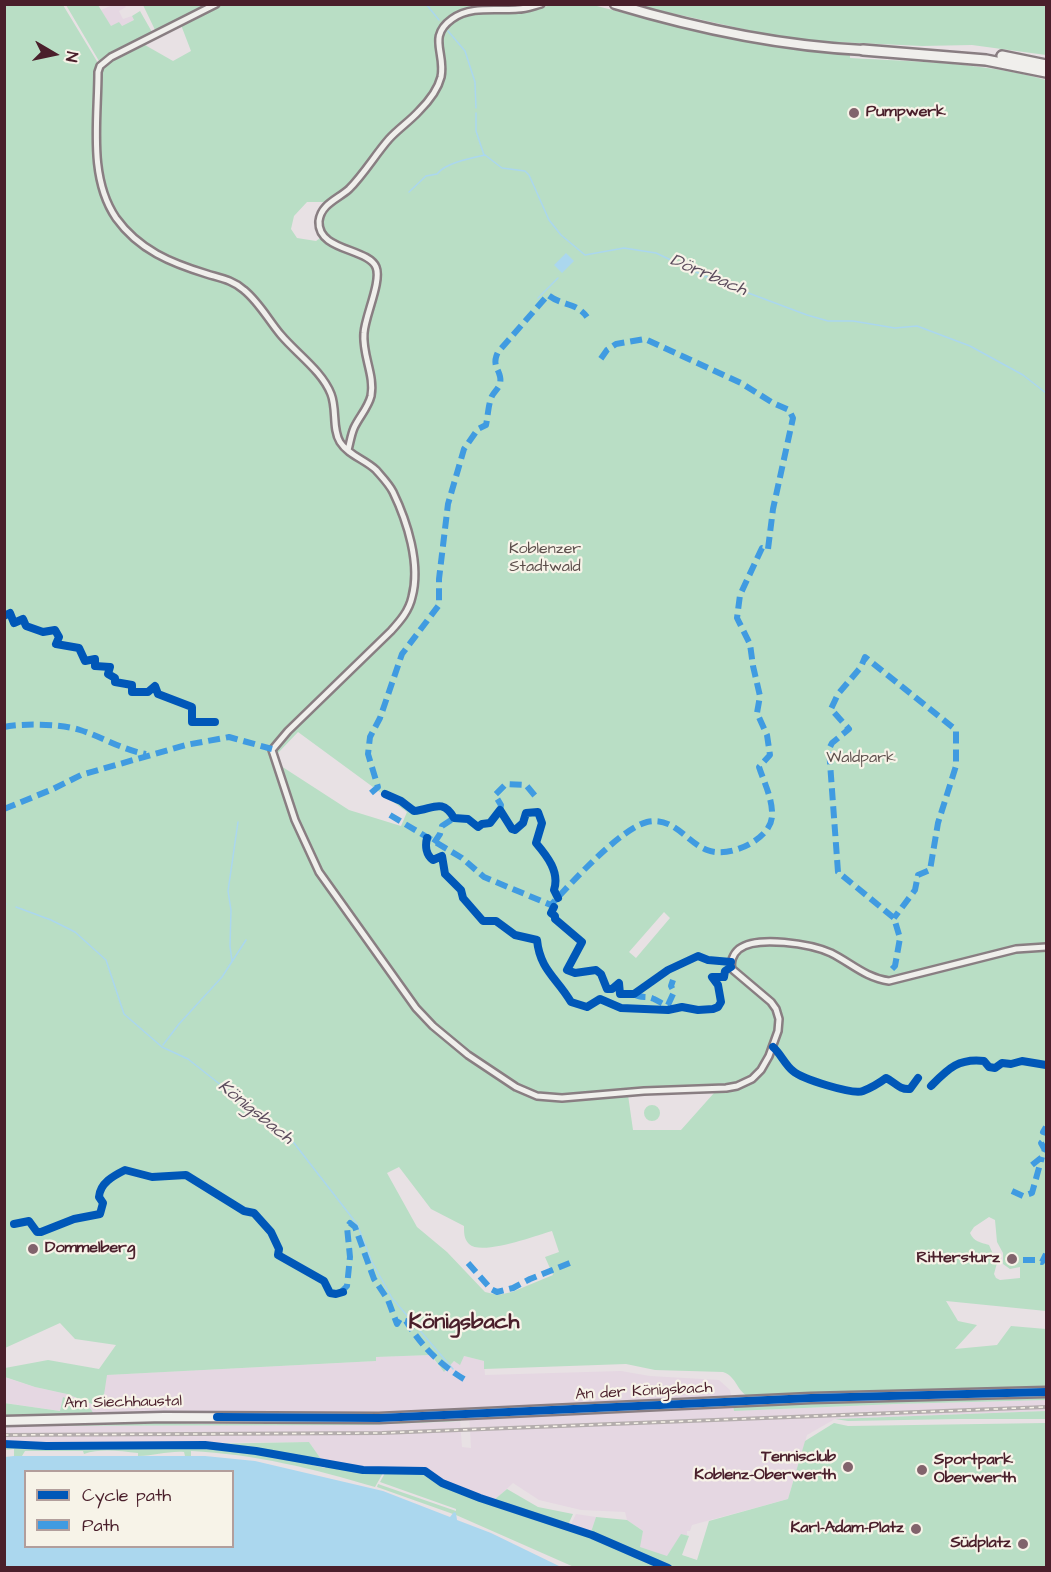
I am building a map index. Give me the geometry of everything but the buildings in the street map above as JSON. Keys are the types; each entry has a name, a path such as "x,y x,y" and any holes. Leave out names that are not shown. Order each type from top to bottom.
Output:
{"highway":[{"path":"863,50 950,50 1047,60"},
{"path":"863,50 995,61 1047,72"},
{"path":"1027,59 1047,64"}],"main road":[{"path":"615,4 755,37 863,50"},
{"name":"An der Königsbach","path":"243,1417 379,1418 811,1398 1047,1392"},
{"name":"Am Siechhaustal","path":"4,1421 243,1417"}],"street":[{"path":"216,4 111,57 99,68 97,160 107,201 115,217 139,243 150,252 177,264 230,281 247,292 329,389 334,404 338,436 342,444 374,468 393,492 406,526 414,580 412,598 407,610 398,624 288,731 273,747 272,752 295,820 320,875 416,1008 433,1026 468,1055 516,1087 543,1097 560,1098 644,1090 711,1090 732,1087 752,1079 761,1070 769,1056 779,1028 778,1014 773,1004 732,969 731,962 734,955 746,944 770,942 823,950 870,977 889,981 1016,949 1047,947"},
{"path":"348,450 354,427 368,405 371,395 372,384 365,357 364,332 378,273 372,260 337,245 323,233 320,226 322,212 330,202 350,188 391,137 420,111 436,90 442,70 438,37 446,24 460,14 469,11 519,9 541,4"}],"shaded area":[{"path":"113,5 124,5 126,7 119,11 123,19 132,16 134,20 122,26 111,27 101,10"},
{"path":"431,1355 441,1369 464,1356 484,1361 485,1375 621,1371 650,1376 719,1380 730,1390 734,1411 1046,1400 1046,1411 835,1419 807,1435 788,1499 692,1525 687,1535 681,1535 667,1557 639,1547 643,1531 627,1520 625,1512 581,1510 539,1500 513,1483 495,1500 443,1481 426,1469 369,1469 323,1462 309,1442 55,1444 5,1442 5,1426 368,1425 460,1421 462,1447 471,1448 469,1410 307,1415 179,1411 94,1417 91,1409 63,1398 60,1411 5,1403 4,1377 67,1394 101,1408 106,1375 376,1361 376,1357"},
{"path":"576,1514 596,1517 591,1532 570,1526"}],"green space":[{"name":"Koblenzer Stadtwald","path":"543,4 544,7 554,4 589,4 706,34 764,45 850,55 850,58 974,66 1046,80 1046,1311 946,1301 958,1321 977,1325 955,1349 997,1345 1011,1326 1046,1329 1046,1388 752,1398 743,1393 732,1377 723,1372 655,1370 626,1364 484,1369 484,1361 464,1356 460,1365 454,1361 444,1372 431,1355 376,1357 376,1361 107,1375 102,1408 67,1394 5,1377 5,1368 48,1360 99,1369 116,1345 75,1339 60,1323 5,1348 5,5 63,5 98,63 156,32 143,5","holes":["181,25 191,51 173,61 145,45","307,202 326,202 321,209 323,236 316,241 297,238 291,229 294,216","298,732 407,812 401,826 349,810 281,766 277,754","664,912 670,918 636,958 629,952","714,1093 681,1130 633,1130 628,1095","399,1167 431,1209 464,1226 466,1240 475,1247 485,1248 509,1244 552,1231 559,1252 545,1257 553,1275 512,1292 498,1295 485,1292 447,1252 417,1227 387,1173","989,1217 995,1220 997,1242 1003,1253 1003,1264 1010,1269 1020,1267 1020,1278 1000,1280 996,1278 994,1274 997,1263 989,1245 975,1240 970,1233 974,1227"]},
{"path":"66,5 98,5 111,26 119,22 122,26 134,20 132,16 140,11 152,32 99,61"},
{"path":"635,5 1046,5 1046,55 972,45 922,46 814,41 761,33"},
{"path":"652,1105 660,1113 652,1121 644,1113"},
{"path":"1046,1396 1046,1400 734,1411 733,1406 827,1401"},
{"path":"63,1397 91,1409 94,1415 5,1416 4,1403 60,1411"},
{"path":"1046,1411 1046,1419 848,1421 835,1419"},
{"path":"461,1419 461,1421 368,1425 5,1426 4,1424 344,1423"},
{"name":"Sportpark Oberwerth","path":"834,1423 848,1426 1046,1423 1046,1567 574,1567 456,1515 456,1513 453,1514 377,1487 378,1484 456,1511 456,1509 380,1482 385,1473 422,1473 440,1484 494,1500 507,1489 538,1507 573,1514 568,1525 591,1532 596,1517 627,1520 643,1531 640,1547 667,1556 681,1534 689,1536 682,1555 697,1560 709,1521 788,1499 805,1441"},
{"path":"309,1442 323,1462 248,1448 198,1444"},
{"path":"4,1445 202,1446 258,1452 325,1468 327,1465 383,1473 375,1487 284,1463 238,1455 191,1451 191,1456 178,1452 138,1456 138,1453 110,1450 84,1454 83,1451 25,1451 22,1456 14,1456 14,1449 5,1450"}],"water":[{"path":"566,253 574,261 562,273 554,265"},
{"path":"205,1456 255,1461 383,1491 450,1517 454,1512 457,1520 491,1533 561,1567 5,1567 5,1457"}],"waterway":[{"path":"426,4 439,20"},
{"path":"448,31 465,51 475,82 476,108"},
{"path":"476,113 476,131 484,155"},
{"name":"Dörrbach","path":"409,192 426,176 437,174 446,167 459,162 485,155 502,168 525,171 529,175 549,220 561,235 585,255 624,248 656,253 711,279 828,321 853,321 895,328 917,326 970,346 1023,375 1046,393"},
{"path":"538,298 558,278"},
{"path":"232,961 231,910 228,891 238,822"},
{"name":"Königsbach","path":"16,907 75,932 106,960 124,1014 162,1047 188,1059 294,1143 357,1224 372,1262 392,1298 453,1369"},
{"path":"163,1045 222,977 246,940"}],"railway":[{"path":"4,1435 382,1433 1046,1407"}],"marked path":[{"path":"371,793 378,787 368,754 370,737 380,718 402,654 439,605 439,579 448,504 464,449 478,429 486,425 491,399 500,384 500,375 495,362 498,352 548,295 574,306 587,317"},
{"path":"390,815 462,858 484,877 551,905 610,846 623,835 647,822 656,821 672,826 699,846 716,852 737,850 757,840 770,825 771,804 759,767 770,755 767,735 757,713 760,696 750,644 737,618 740,595 762,548 768,549 773,509 793,418 789,410 741,383 645,339 616,344 607,350 600,360"},
{"path":"892,969 895,966 900,938 894,918 838,872 829,749 832,743 849,729 831,709 838,694 861,667 865,657 956,730 956,766 938,823 930,870 918,875 915,890 894,918"},
{"path":"4,727 63,726 146,754"},
{"path":"4,809 81,775 186,745 229,737 272,749"},
{"path":"500,810 501,805 495,795 506,784 526,785 536,797"},
{"path":"434,843 442,826 454,818"},
{"path":"668,1005 674,992 671,986 673,980"},
{"path":"634,994 669,1005"},
{"path":"1046,1127 1043,1132 1046,1133"},
{"path":"1032,1165 1042,1157 1045,1150 1041,1143 1046,1138"},
{"path":"1012,1191 1023,1196 1032,1193 1042,1157"},
{"path":"340,1293 347,1286 350,1257 347,1227 350,1223 355,1227 374,1279 388,1300 397,1324 400,1319 406,1321 433,1356 469,1382"},
{"path":"1023,1260 1042,1262 1046,1254"},
{"path":"468,1263 491,1289 497,1292 513,1288 572,1262"}],"cycle path":[{"path":"4,616 10,613 14,623 23,619 26,626 43,632 55,630 59,637 56,644 79,648 85,661 95,659 95,666 110,667 108,674 115,678 115,682 132,685 132,692 148,692 155,686 158,694 192,707 192,722 215,722"},
{"path":"385,794 401,801 414,811 441,806 454,818 468,819 478,827 490,823 500,810 515,830 523,823 526,813 538,812 542,823 536,843 554,871 554,890 558,898"},
{"path":"427,838 426,847 429,856 433,860 442,856 445,874 461,890 463,898 483,921 496,921 515,935 537,940 545,966 571,1002 587,1007 600,999 621,1008 713,1009 721,1002 718,985 712,977 724,977 725,971 731,967"},
{"path":"554,907 551,913 555,919 582,942 567,970 575,973 596,970 601,974 607,989 612,989 619,983 620,994 634,994 668,970 698,956 708,960 731,962"},
{"path":"773,1047 790,1069 816,1082 839,1089 863,1091 886,1078 900,1087 910,1089 918,1078"},
{"path":"931,1086 948,1070 967,1061 984,1061 989,1067 995,1068 1002,1063 1011,1064 1022,1061 1046,1065"},
{"path":"14,1224 29,1221 37,1232 41,1232 74,1219 100,1214 103,1203 99,1197 102,1188 112,1177 125,1170 152,1177 186,1175 244,1211 254,1213 271,1232 279,1249 278,1255 324,1281 330,1293 343,1292"},
{"path":"217,1417 379,1418 811,1398 1046,1392"},
{"path":"4,1444 205,1445 256,1451 363,1470 425,1471 442,1483 592,1535 668,1568"}],"place":[{"name":"Pumpwerk","path":"854,113"},
{"name":"Dommelberg","path":"33,1249"},
{"name":"Rittersturz","path":"1012,1259"},
{"name":"Tennisclub Koblenz-Oberwerth","path":"848,1467"},
{"name":"Sportpark Oberwerth","path":"922,1470"},
{"name":"Karl-Adam-Platz","path":"916,1529"},
{"name":"Südplatz","path":"1023,1544"}],"district":[{"name":"Königsbach","path":"464,1323"}],"park label":[{"name":"Waldpark","path":"861,759"}]}
